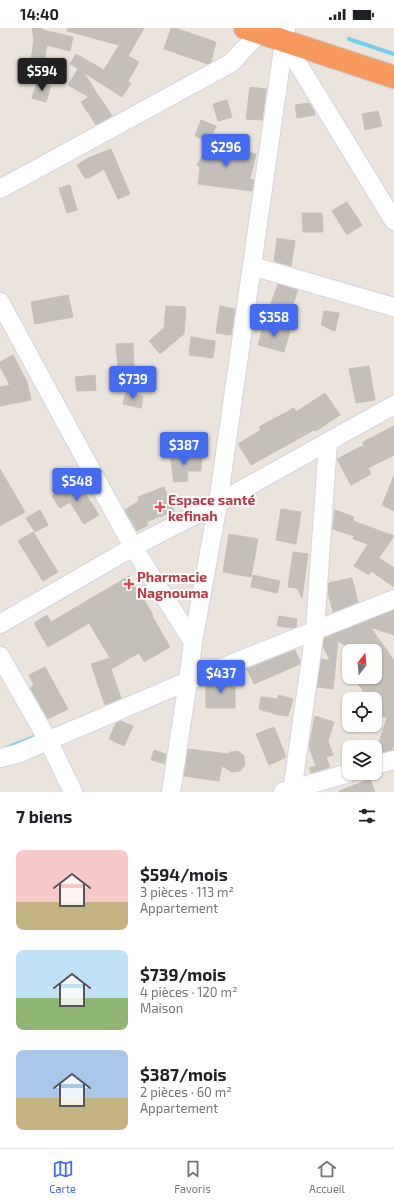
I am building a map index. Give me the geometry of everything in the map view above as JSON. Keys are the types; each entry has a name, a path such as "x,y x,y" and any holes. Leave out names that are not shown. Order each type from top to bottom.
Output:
{"highway":[{"path":"252,30 284,32 394,65"},
{"path":"284,32 394,77"}],"street":[{"path":"0,189 231,63 252,30"},
{"path":"284,32 394,221"},
{"path":"171,792 188,681 192,642 218,503 284,32"},
{"path":"252,266 394,307"},
{"path":"0,302 133,547 192,642"},
{"path":"0,624 133,547 218,503 394,405"},
{"path":"328,442 315,630 289,791 342,775"},
{"path":"0,758 17,754 188,681 394,599"},
{"path":"0,656 48,740 73,792"},
{"path":"382,763 394,760"}],"building":[{"path":"32,28 42,28 43,30 73,37 70,51 47,45 43,69 30,67 34,40"},
{"path":"68,28 144,28 128,56 139,62 128,81 131,83 122,97 83,72 112,116 96,125 81,102 89,97 68,85 78,69 70,64 76,54 104,70 119,45 67,31"},
{"path":"171,28 216,42 211,62 208,64 164,49"},
{"path":"37,82 51,86 46,102 32,98"},
{"path":"250,87 266,89 262,120 246,119"},
{"path":"227,100 232,117 218,121 213,104"},
{"path":"309,103 315,115 297,118 295,105"},
{"path":"378,111 382,126 365,130 362,114"},
{"path":"201,120 216,126 209,142 195,136"},
{"path":"209,143 256,154 250,179 254,180 252,191 198,184 200,167 197,165"},
{"path":"111,149 130,194 118,199 104,169 89,178 85,178 77,165 88,158"},
{"path":"70,185 77,210 67,213 59,188"},
{"path":"347,202 362,225 347,235 332,211"},
{"path":"302,213 322,213 323,232 303,232"},
{"path":"277,238 295,241 291,266 274,261"},
{"path":"278,284 298,290 290,313 270,306"},
{"path":"68,295 73,317 35,324 31,302"},
{"path":"166,306 186,307 184,334 160,354 149,341 164,328"},
{"path":"220,306 235,309 231,335 216,333"},
{"path":"324,311 339,313 335,331 321,325"},
{"path":"264,324 290,331 284,352 258,345"},
{"path":"191,337 215,341 213,358 189,355"},
{"path":"133,343 134,367 118,368 116,344"},
{"path":"13,355 27,382 31,400 0,406 0,387 10,385 0,367 0,362"},
{"path":"369,366 375,400 356,403 349,369"},
{"path":"95,375 96,390 77,391 75,377"},
{"path":"126,392 143,396 141,408 123,404"},
{"path":"325,393 340,415 316,431 314,430 251,465 238,444 261,430 259,427 294,408 296,412"},
{"path":"394,426 394,455 368,468 371,474 351,485 337,459 362,446 364,449 363,442"},
{"path":"185,453 185,456 202,456 201,471 187,471 188,481 174,482 170,454"},
{"path":"0,469 25,512 0,526"},
{"path":"394,476 394,511 382,505"},
{"path":"77,481 99,515 84,524 70,502 60,508 52,496"},
{"path":"164,487 174,511 146,522 148,525 137,531 125,510 139,501 138,497"},
{"path":"281,509 301,512 296,544 276,540"},
{"path":"40,510 48,525 35,532 26,518"},
{"path":"335,510 354,517 353,521 394,536 379,558 394,568 394,587 371,571 369,575 354,566 368,544 353,539 354,536 333,529"},
{"path":"33,532 58,572 43,581 18,541"},
{"path":"229,534 258,539 251,577 223,572"},
{"path":"293,552 308,554 302,598 297,588 288,587"},
{"path":"253,575 280,581 277,593 251,587"},
{"path":"129,576 153,615 152,616 170,647 144,662 139,653 111,669 121,698 105,705 91,664 110,658 89,623 48,647 34,623 47,615 51,622"},
{"path":"352,578 358,602 333,612 328,593 329,583"},
{"path":"394,610 394,635 370,627 394,660 394,743 392,750 382,752 382,740 380,740 387,718 382,716 382,692 375,692 375,690 372,692 364,692 358,684 382,684 382,644 343,644 338,641 333,689 317,687 321,659 330,660 323,646 324,638"},
{"path":"279,616 297,619 296,627 292,628 277,626"},
{"path":"295,650 300,664 254,684 247,669"},
{"path":"45,667 68,709 48,719 30,688 34,685 29,675"},
{"path":"227,677 235,677 235,693 233,693 235,694 235,708 206,708 206,685"},
{"path":"278,695 293,699 288,716 259,709 261,697 278,699"},
{"path":"315,716 334,722 328,741 333,755 326,757 330,767 311,773 309,768 316,766 309,747"},
{"path":"121,721 133,726 124,746 109,739 116,723"},
{"path":"274,727 286,757 269,765 256,734"},
{"path":"188,749 228,754 230,752 238,751 244,756 245,765 240,771 232,772 222,766 219,781 184,776"},
{"path":"154,750 166,754 165,764 151,760"},
{"path":"370,780 375,792 340,792 339,791"}],"waterway":[{"path":"349,39 394,54"},
{"path":"6,748 34,737"}],"place":[{"name":"Espace santé kefinah","path":"160,507"},
{"name":"Pharmacie Nagnouma","path":"129,584"}]}
